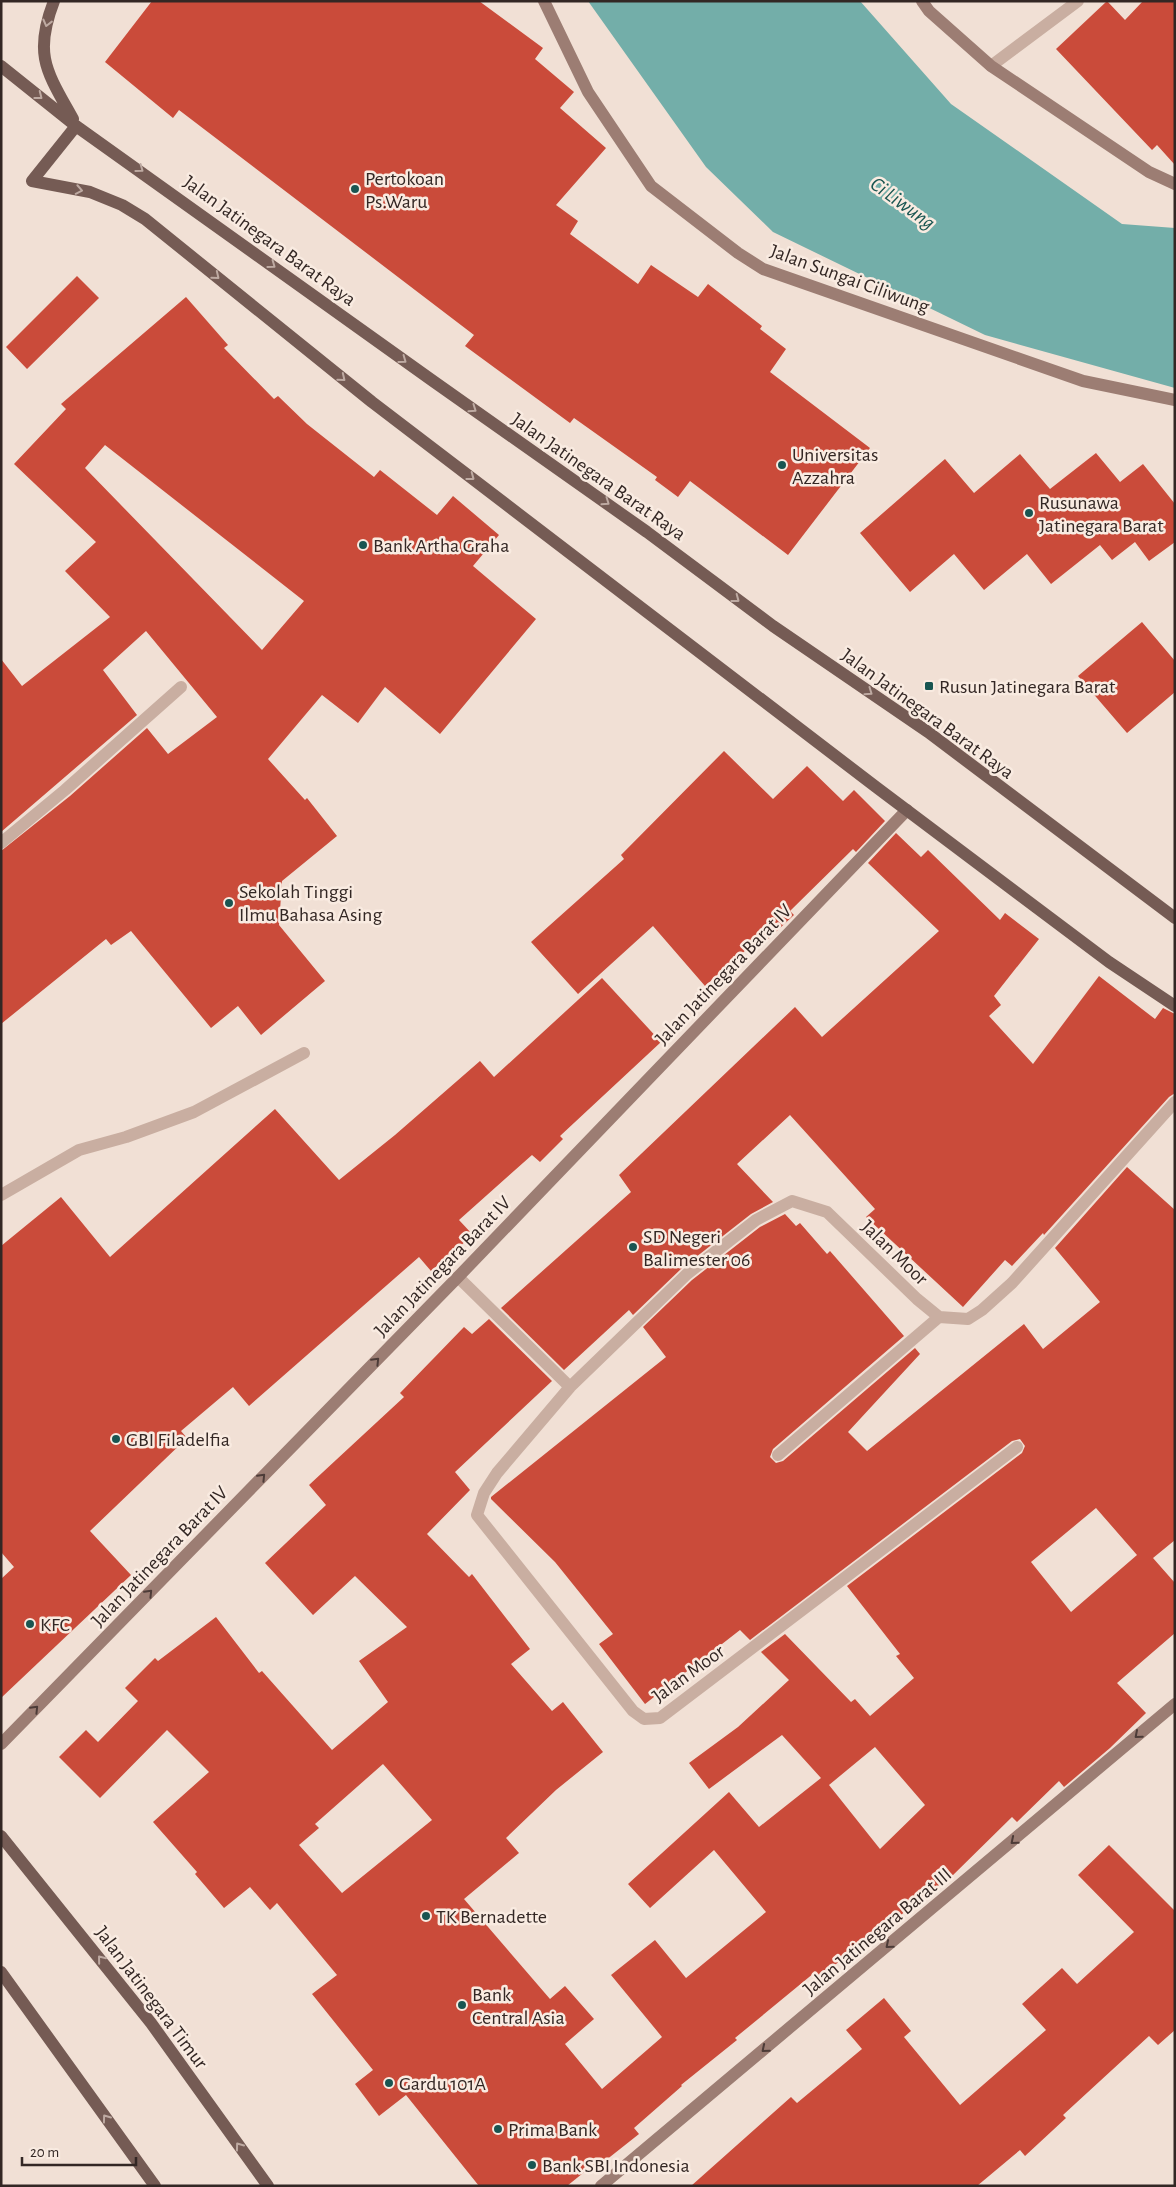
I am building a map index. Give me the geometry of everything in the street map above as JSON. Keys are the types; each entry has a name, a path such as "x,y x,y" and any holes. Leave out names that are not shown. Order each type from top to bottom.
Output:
{"main road":[{"path":"54,1 46,21 43,45 45,66 76,126 32,181 90,192 122,205 145,220 372,402 1109,962 1175,1006"},
{"name":"Jalan Jatinegara Barat Raya","path":"1,66 76,126 647,532 773,626 928,732 1175,918"},
{"name":"Jalan Jatinegara Timur","path":"1,1836 151,2023 268,2186"},
{"path":"1,1972 155,2186"}],"street":[{"name":"Jalan Sungai Ciliwung","path":"544,1 588,92 651,186 738,253 763,269 1083,381 1175,400"},
{"path":"922,1 929,11 991,66 1149,172 1175,184"},
{"path":"991,66 1078,1"},
{"path":"1,843 65,790 181,687"},
{"name":"Jalan Jatinegara Barat IV","path":"1,1744 458,1277 907,810"},
{"path":"1,1195 79,1150 126,1137 194,1112 304,1053"},
{"path":"778,1454 939,1317 968,1319 994,1299 1012,1283 1175,1102"},
{"name":"Jalan Moor","path":"939,1317 917,1300 827,1212 792,1201 756,1220 687,1274 570,1387 497,1473 484,1493 477,1515 633,1711 644,1719 660,1718 1017,1447"},
{"path":"458,1277 570,1387"},
{"name":"Jalan Jatinegara Barat III","path":"601,2186 1175,1704"}],"water":[{"name":"Ci Liwung","path":"588,1 860,1 951,104 1122,224 1175,228 1175,388 985,335 773,232 706,167"}],"building":[{"path":"152,1 479,1 543,48 535,59 574,92 560,108 606,148 556,205 578,221 570,234 638,284 651,265 698,297 708,284 762,326 760,329 786,349 770,372 870,448 788,555 690,481 678,497 655,480 657,477 574,418 570,423 465,346 474,335 179,110 173,118 105,62"},
{"path":"1107,1 1125,20 1143,1 1175,1 1175,165 1157,145 1152,150 1056,49"},
{"path":"77,276 99,298 27,369 6,347"},
{"path":"186,297 228,345 224,348 274,399 278,396 307,424 374,477 380,470 437,515 453,496 499,535 473,566 536,619 440,734 385,687 358,723 322,695 268,759 305,800 307,798 337,836 282,881 279,925 325,981 261,1035 238,1006 211,1028 131,931 111,945 106,939 1,1024 1,851 70,796 147,728 168,754 217,717 146,631 103,670 137,715 1,832 1,659 22,686 110,617 65,571 96,542 14,464 66,409 61,404","holes":["105,445 304,601 262,650 85,468"]},
{"name":"Rusunawa Jatinegara Barat","path":"1096,453 1120,482 1143,464 1175,504 1175,542 1149,561 1135,542 1112,560 1100,545 1051,584 1027,554 984,590 954,554 910,592 860,533 945,459 974,493 1020,454 1050,489"},
{"path":"1142,622 1175,661 1175,692 1127,733 1078,676"},
{"path":"724,751 773,799 807,766 843,801 854,790 885,821 856,852 853,849 790,911 794,915 752,954 747,949 705,986 653,926 578,994 531,942 624,859 621,855"},
{"path":"896,833 921,857 928,850 1000,920 1005,913 1039,939 994,996 1001,1005 989,1016 1033,1064 1099,976 1155,1019 1163,1008 1175,1014 1175,1093 1169,1097 1044,1235 1043,1233 1012,1266 1005,1260 963,1307 866,1217 875,1209 790,1115 737,1164 773,1202 751,1214 682,1268 633,1315 629,1310 564,1370 501,1308 631,1192 619,1175 795,1007 822,1037 939,931 868,863"},
{"path":"602,978 661,1042 560,1136 563,1139 540,1162 532,1155 459,1220 473,1235 431,1271 419,1257 249,1406 233,1387 181,1431 187,1438 90,1531 131,1575 1,1698 1,1579 14,1567 1,1552 1,1246 61,1197 110,1257 275,1109 339,1180 395,1135 480,1061 494,1077"},
{"path":"1127,1167 1175,1210 1175,1540 1153,1558 1175,1583 1175,1633 1117,1683 1146,1713 1110,1748 1064,1787 1059,1781 1017,1822 1012,1817 949,1879 817,1978 814,1973 735,2038 737,2040 681,2085 634,2128 639,2134 596,2168 593,2165 567,2186 479,2186 406,2095 379,2116 355,2084 373,2070 312,1994 337,1975 277,1903 270,1910 250,1887 224,1908 195,1874 197,1872 153,1822 209,1772 167,1730 100,1798 59,1757 86,1730 98,1742 138,1701 125,1688 155,1658 158,1661 216,1617 259,1673 262,1671 332,1750 388,1702 359,1661 407,1627 355,1576 313,1615 265,1563 326,1505 309,1485 404,1397 400,1393 464,1327 472,1334 489,1319 552,1381 455,1472 470,1490 427,1534 469,1577 472,1574 530,1649 511,1664 552,1711 563,1702 603,1752 556,1790 506,1838 519,1853 464,1899 550,1999 565,1986 594,2019 565,2044 602,2089 662,2037 611,1975 655,1940 686,1978 766,1912 714,1850 650,1908 628,1884 729,1792 759,1827 821,1778 782,1735 709,1789 689,1763 738,1727 789,1680 761,1652 785,1634 851,1702 855,1699 870,1716 914,1678 896,1656 900,1654 847,1586 1022,1453 1025,1446 1020,1439 1012,1441 750,1640 740,1630 645,1704 599,1644 613,1634 555,1562 491,1497 666,1357 643,1327 692,1280 760,1227 785,1214 796,1226 800,1223 827,1254 830,1251 904,1336 773,1449 770,1457 776,1463 783,1461 915,1348 920,1354 848,1432 867,1451 1024,1324 1043,1349 1100,1302 1055,1248","holes":["1096,1508 1137,1555 1071,1612 1031,1562","875,1747 925,1805 880,1849 829,1785","383,1764 432,1820 342,1893 299,1845 319,1828 315,1824"]},
{"path":"1109,1845 1175,1911 1175,2030 1158,2045 1149,2036 1063,2115 1066,2118 1025,2156 1020,2150 977,2186 691,2186 791,2097 797,2103 862,2049 846,2030 884,1998 911,2031 904,2037 960,2105 1046,2030 1022,2004 1062,1968 1077,1984 1134,1932 1078,1875"}],"place":[{"name":"Pertokoan Ps.Waru","path":"355,189"},
{"name":"Universitas Azzahra","path":"782,465"},
{"name":"Rusunawa Jatinegara Barat","path":"1029,513"},
{"name":"Bank Artha Graha","path":"363,545"},
{"name":"Rusun Jatinegara Barat","path":"929,686"},
{"name":"Sekolah Tinggi Ilmu Bahasa Asing","path":"229,903"},
{"name":"SD Negeri Balimester 06","path":"633,1247"},
{"name":"GBI Filadelfia","path":"116,1439"},
{"name":"KFC","path":"30,1624"},
{"name":"TK Bernadette","path":"426,1916"},
{"name":"Bank Central Asia","path":"462,2005"},
{"name":"Gardu 101A","path":"389,2083"},
{"name":"Prima Bank","path":"498,2129"},
{"name":"Bank SBI Indonesia","path":"532,2165"}]}
